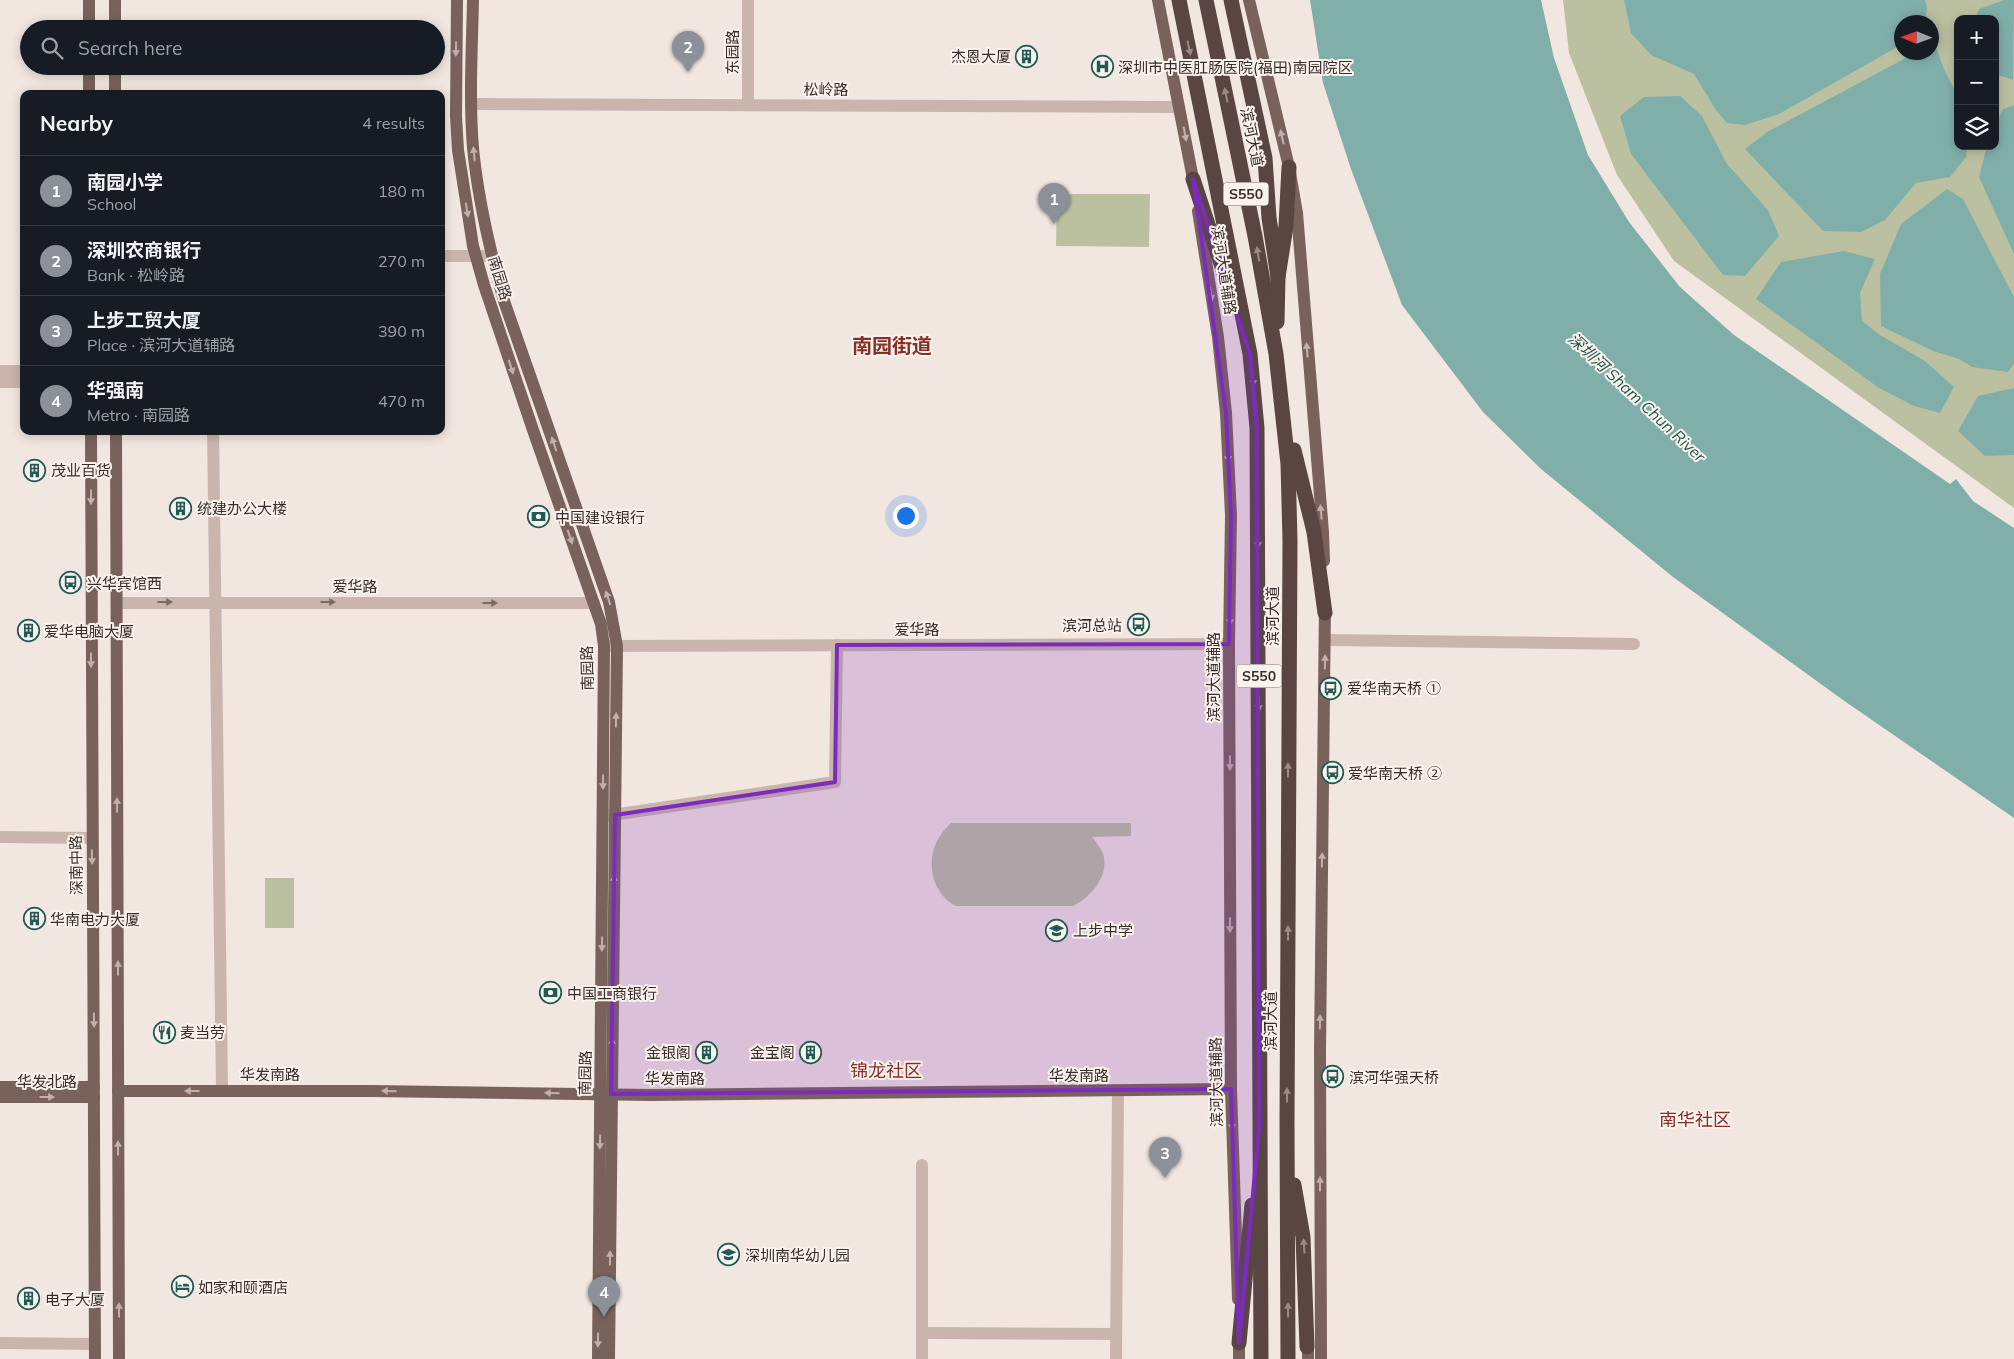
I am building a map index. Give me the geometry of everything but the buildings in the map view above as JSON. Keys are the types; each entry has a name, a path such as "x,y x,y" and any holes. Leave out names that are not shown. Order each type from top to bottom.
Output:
{"highway":[{"name":"滨河大道","path":"1179,0 1250,354 1257,428 1261,1359"},
{"name":"滨河大道","path":"1206,0 1255,236 1276,354 1288,464 1290,540 1287,1122 1288,1359"},
{"path":"1232,0 1265,158 1269,218 1278,277"},
{"path":"1276,354 1278,277 1286,226 1289,167"},
{"path":"1193,179 1250,354"},
{"path":"1281,388 1314,532 1325,613"},
{"path":"1287,1122 1290,1158 1303,1237 1307,1353"},
{"path":"1239,1343 1260,1129"}],"main road":[{"path":"89,0 89,20"},
{"path":"114,0 115,20"},
{"name":"南园路","path":"457,0 456,116 458,150 476,256 533,430 601,624 611,646"},
{"name":"南园路","path":"473,0 473,148 492,256 504,301 609,602 611,646 606,1094 598,1359"},
{"name":"滨河大道辅路","path":"1158,0 1193,179 1218,337 1226,413 1231,515 1229,644 1231,1089 1239,1359"},
{"path":"1249,0 1289,167 1297,213 1323,532 1325,640 1320,1051 1321,1359"},
{"path":"89,75 89,90"},
{"path":"115,75 115,90"},
{"name":"深南中路","path":"91,435 95,1359"},
{"path":"116,435 119,1359"},
{"name":"华发北路","path":"0,1086 94,1092"},
{"name":"华发南路","path":"118,1091 222,1090 606,1094 1231,1089"},
{"name":"华发北路","path":"0,1097 94,1092"},
{"name":"南园路","path":"606,1094 609,1359"},
{"path":"1307,1353 1320,1233"}],"street":[{"name":"东园路","path":"748,0 748,105"},
{"name":"松岭路","path":"472,104 1179,107"},
{"path":"445,256 492,256"},
{"path":"0,371 20,371"},
{"path":"0,382 20,382"},
{"path":"213,435 222,1090"},
{"name":"爱华路","path":"117,603 594,603"},
{"path":"1325,640 1634,644"},
{"name":"爱华路","path":"611,646 1229,644"},
{"path":"609,816 835,782 837,646"},
{"path":"0,837 92,838"},
{"path":"1116,1359 1118,1091"},
{"path":"922,1165 922,1359"},
{"path":"922,1333 1116,1334"},
{"path":"0,1343 95,1344"}],"highlighted area":[{"path":"1193,179 1250,354 1257,428 1259,1129 1239,1343 1231,1089 611,1094 615,815 835,782 837,645 1229,644 1231,515 1226,413"}],"green space":[{"path":"1563,0 2014,0 2014,508 1674,261 1617,175 1569,53"},
{"path":"1057,194 1150,194 1149,247 1056,246"},
{"path":"951,823 1131,823 1131,836 1092,837 1103,854 1104,870 1092,891 1073,906 956,906 949,902 938,889 932,865 932,857 937,841"},
{"path":"265,878 294,878 294,928 265,928"}],"water":[{"name":"深圳河 Sham Chun River","path":"1310,0 1541,0 1554,58 1588,155 1629,222 1680,287 1734,335 1950,484 1956,479 1973,501 2014,528 2014,818 1843,700 1673,577 1541,469 1483,412 1402,305 1351,169 1323,83"},
{"path":"1624,0 1925,0 1927,6 1926,15 1894,15 1894,49 1779,114 1745,125 1727,123 1716,110 1694,74 1651,55 1631,33"},
{"path":"2004,0 2014,0 2013,80 1999,75 1999,15 1977,15 1979,9"},
{"path":"1939,56 1954,89 1954,150 1967,150 1966,157 1950,177 1916,183 1885,220 1861,232 1823,231 1745,149 1767,132 1902,60 1939,60"},
{"path":"1680,96 1702,116 1727,164 1768,210 1779,236 1745,276 1723,275 1631,154 1620,116 1644,97"},
{"path":"2014,105 2014,254 1979,177 1986,150 1999,150 1999,118 2003,109"},
{"path":"1947,189 1963,199 2014,297 2014,364 2008,372 1972,367 1959,359 1933,351 1881,326 1880,274 1901,224"},
{"path":"1844,251 1875,259 1860,293 1862,321 1880,335 1925,361 1954,387 1940,413 1914,406 1879,388 1756,299 1781,262"},
{"path":"2014,388 2014,455 1985,456 1958,431 1978,396"}],"place":[{"name":"杰恩大厦","path":"1027,56"},
{"name":"深圳市中医肛肠医院(福田)南园院区","path":"1102,67"},
{"name":"深圳农商银行","path":"688,72"},
{"name":"南园小学","path":"1054,224"},
{"name":"茂业百货","path":"35,470"},
{"name":"统建办公大楼","path":"181,508"},
{"name":"中国建设银行","path":"539,517"},
{"name":"兴华宾馆西","path":"71,583"},
{"name":"滨河总站","path":"1138,625"},
{"name":"爱华电脑大厦","path":"28,631"},
{"name":"爱华南天桥 ①","path":"1331,688"},
{"name":"爱华南天桥 ②","path":"1332,773"},
{"name":"华南电力大厦","path":"34,919"},
{"name":"上步中学","path":"1057,930"},
{"name":"中国工商银行","path":"551,993"},
{"name":"麦当劳","path":"164,1032"},
{"name":"金银阁","path":"707,1052"},
{"name":"金宝阁","path":"811,1052"},
{"name":"滨河华强天桥","path":"1333,1077"},
{"name":"上步工贸大厦","path":"1165,1178"},
{"name":"深圳南华幼儿园","path":"729,1255"},
{"name":"如家和颐酒店","path":"182,1287"},
{"name":"电子大厦","path":"29,1299"},
{"name":"华强南","path":"604,1317"}],"district":[{"name":"南园街道","path":"892,345"},
{"name":"锦龙社区","path":"886,1070"},
{"name":"南华社区","path":"1695,1119"}]}
